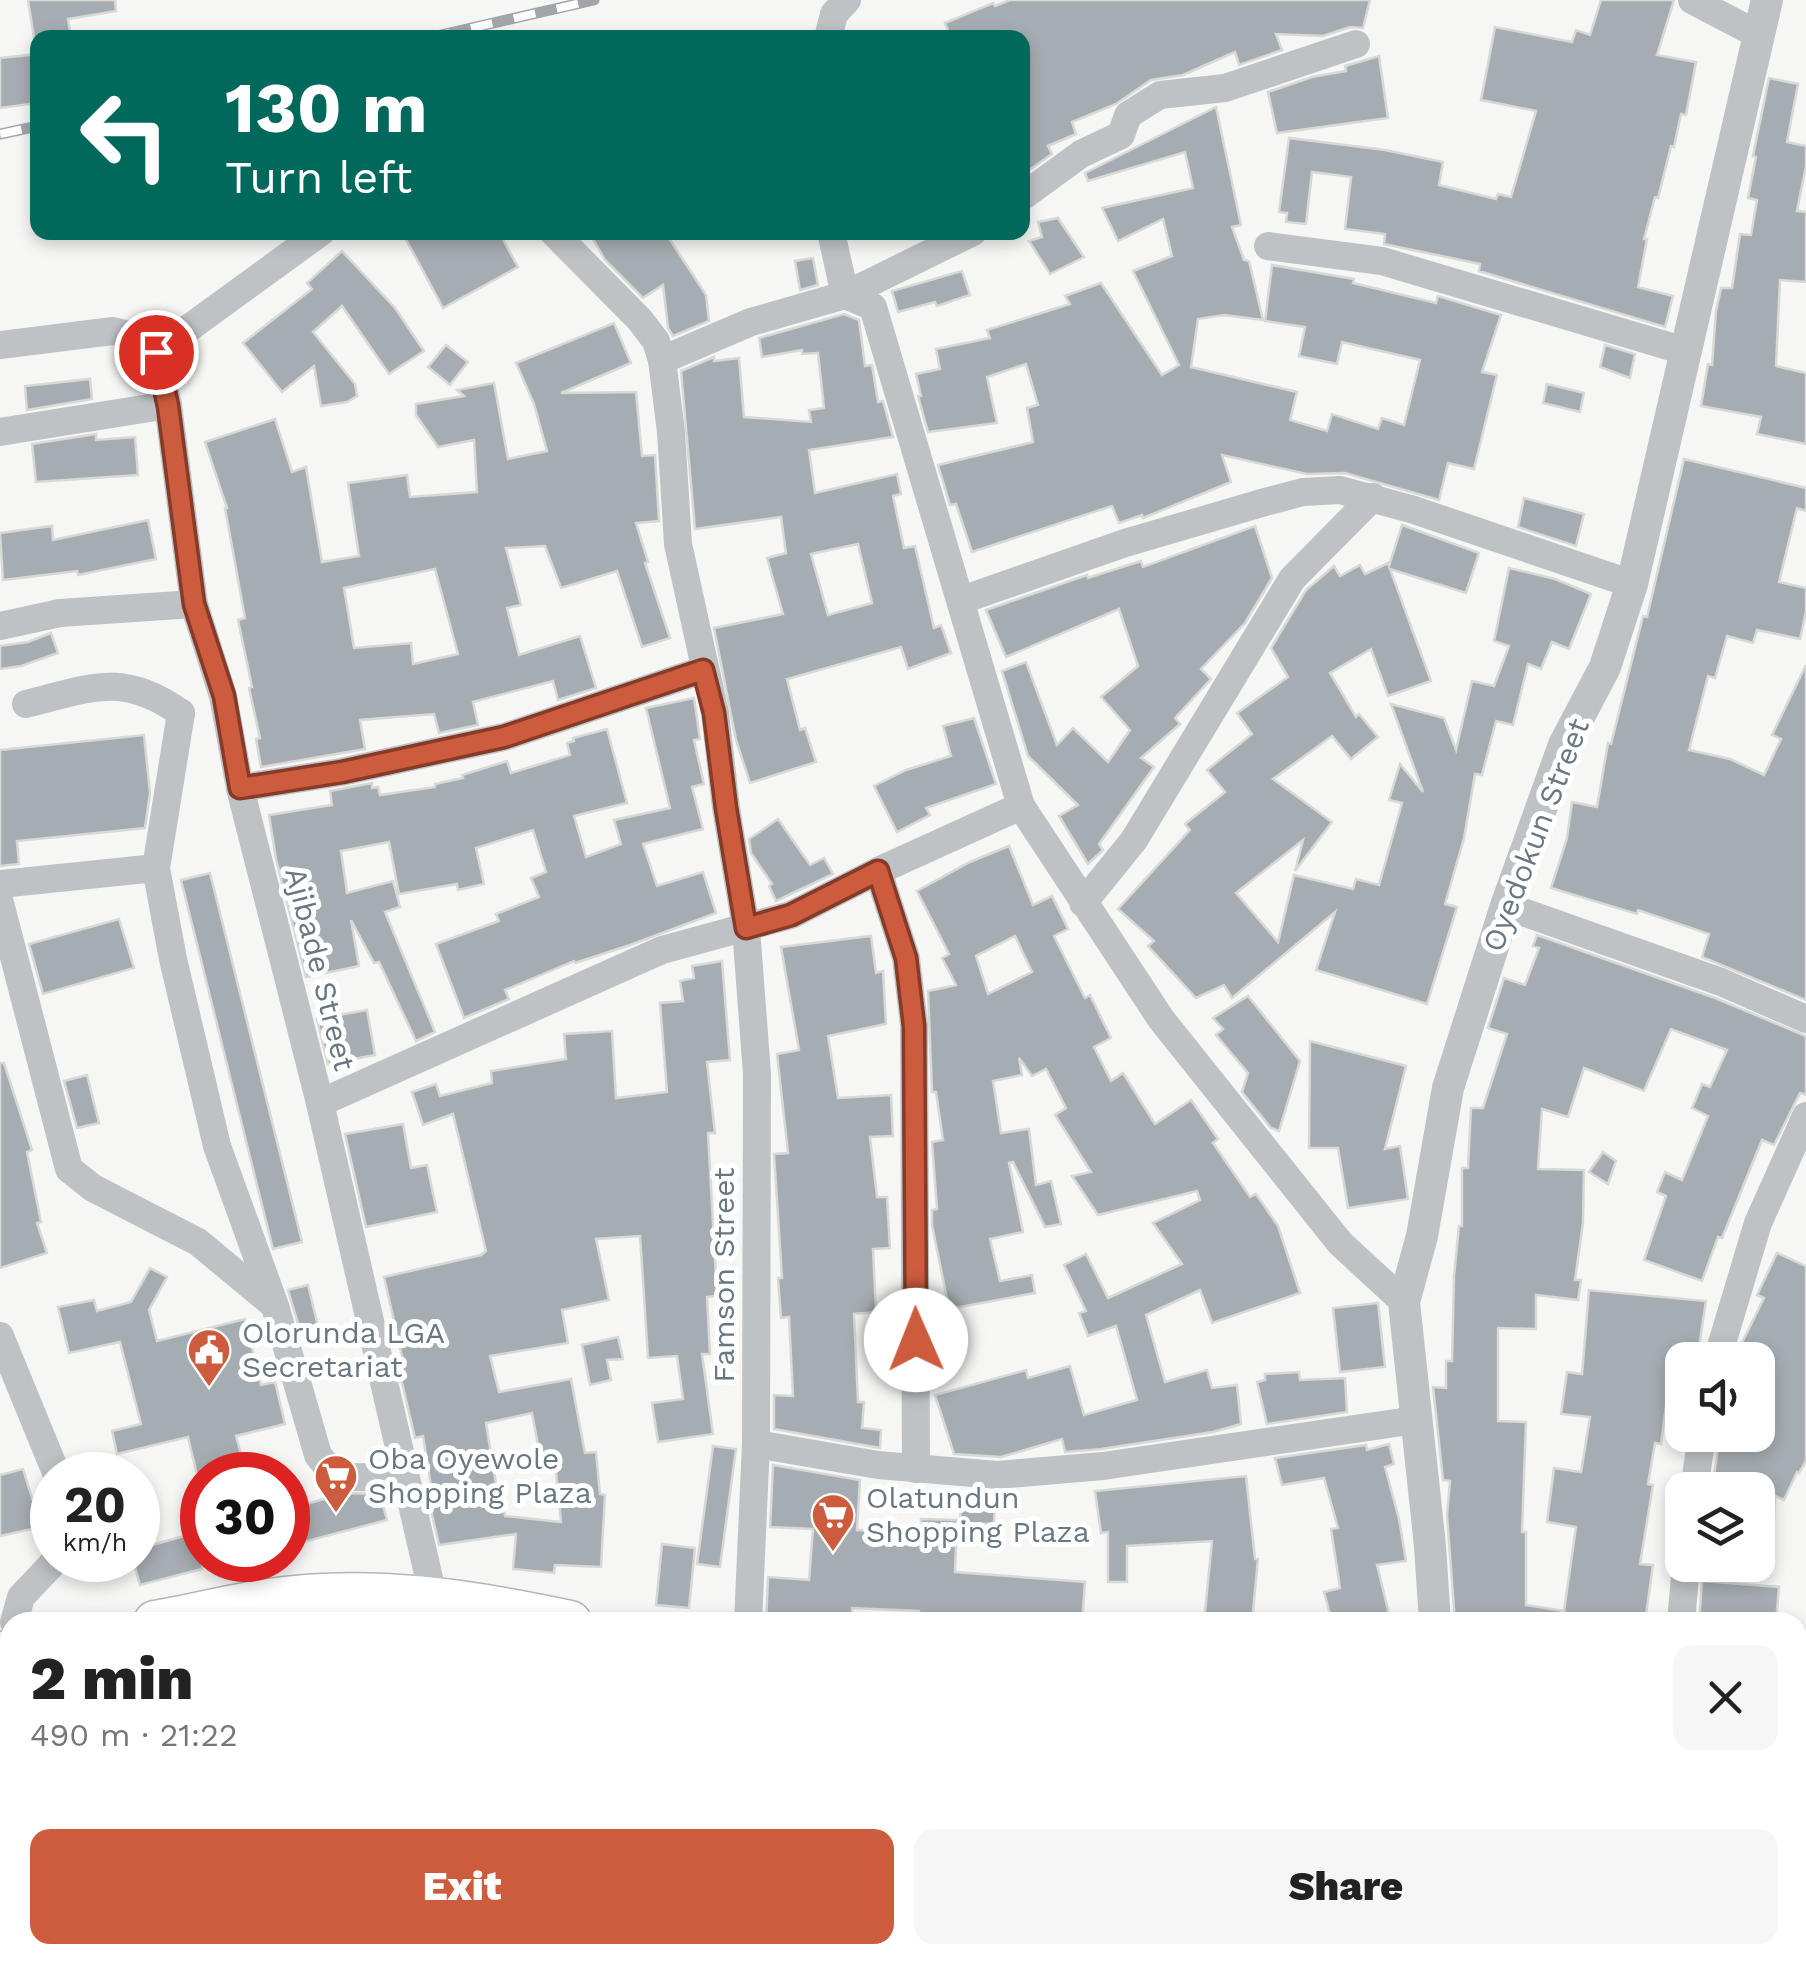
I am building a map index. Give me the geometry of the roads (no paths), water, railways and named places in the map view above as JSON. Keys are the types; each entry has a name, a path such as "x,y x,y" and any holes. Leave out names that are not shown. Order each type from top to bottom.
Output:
{"main road":[{"path":"208,1612 272,1600 398,1595 522,1612"}],"street":[{"path":"830,30 834,14 847,0"},
{"path":"1692,0 1756,34"},
{"name":"Oyedokun Street","path":"1434,1612 1404,1302 1422,1236 1448,1088 1506,906 1564,745 1604,667 1632,584 1756,34 1767,0"},
{"path":"1030,192 1082,154 1121,135 1128,114 1160,95 1225,88 1356,44"},
{"path":"0,344 113,331 134,336 156,352 309,240"},
{"path":"562,240 640,320 656,340 662,360 751,322 844,295 957,240"},
{"path":"833,240 844,295"},
{"path":"1268,246 1382,261 1685,352"},
{"path":"844,295 873,307 1021,806 1161,1019 1340,1243 1404,1302"},
{"name":"Ajibade Street","path":"156,352 168,406 194,604 224,696 240,788 320,1102 434,1600"},
{"name":"Famson Street","path":"662,360 678,544 714,713 746,928 757,1074 756,1444 748,1612"},
{"path":"0,432 168,406"},
{"path":"962,600 1125,543 1284,497 1340,490 1374,497 1632,584"},
{"path":"1083,903 1134,840 1292,579 1374,497"},
{"path":"0,626 60,613 194,604"},
{"path":"240,788 342,772 504,737 703,670"},
{"path":"26,704 87,689 129,686 154,694 181,713"},
{"path":"181,713 224,696"},
{"path":"181,713 156,868 172,960 217,1146 276,1306 318,1455 333,1472 350,1478 405,1473"},
{"path":"320,1102 662,950 791,915 1021,806"},
{"path":"0,884 156,868"},
{"path":"878,871 906,958 914,1026 916,1470"},
{"path":"0,902 69,1168 93,1188 198,1242 276,1306"},
{"path":"1506,906 1721,982 1806,1019"},
{"path":"1722,1342 1758,1223 1806,1116"},
{"path":"0,1336 48,1452"},
{"path":"756,1444 916,1470 997,1475 1086,1468 1416,1420"},
{"path":"12,1606 35,1582"},
{"path":"1681,1612 1684,1582"}],"railway":[{"path":"463,30 594,0"},
{"path":"0,134 30,128"}],"place":[{"name":"Olorunda LGA Secretariat","path":"209,1388"},
{"name":"Oba Oyewole Shopping Plaza","path":"336,1514"},
{"name":"Olatundun Shopping Plaza","path":"833,1553"}]}
